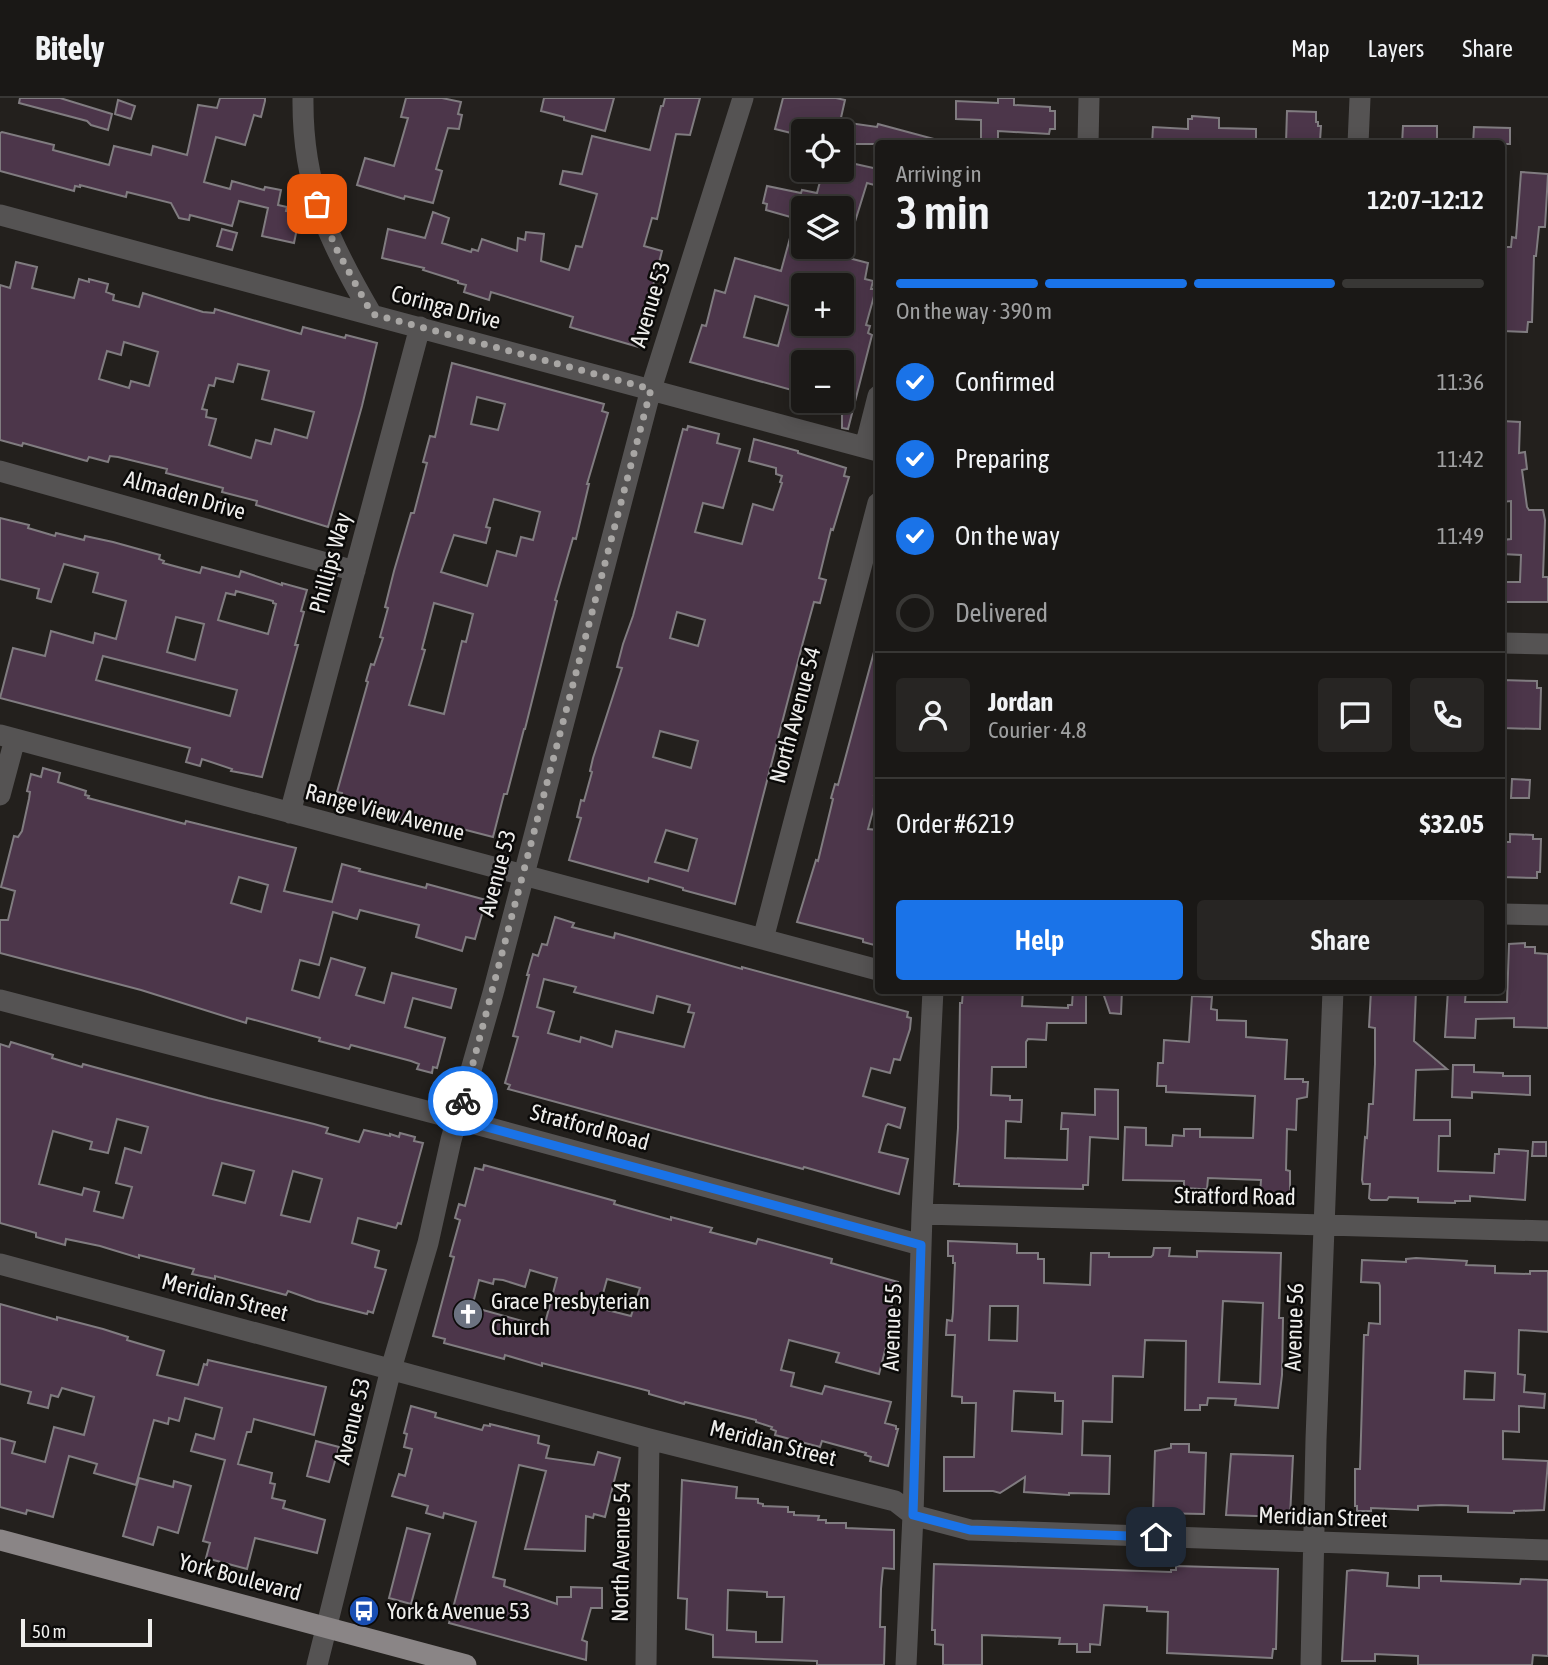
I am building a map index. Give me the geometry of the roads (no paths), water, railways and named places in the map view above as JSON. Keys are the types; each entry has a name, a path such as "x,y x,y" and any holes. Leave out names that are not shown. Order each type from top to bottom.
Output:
{"main road":[{"name":"York Boulevard","path":"0,1539 466,1665"}],"street":[{"path":"303,98 303,134 308,171 317,204 337,250 372,314"},
{"name":"Avenue 53","path":"317,1665 391,1369 428,1243 457,1119 493,993 651,389 743,98"},
{"path":"1088,140 1089,98"},
{"path":"1358,140 1360,98"},
{"name":"Coringa Drive","path":"0,215 872,449"},
{"name":"Phillips Way","path":"290,813 420,327"},
{"path":"872,449 875,422"},
{"name":"Almaden Drive","path":"0,471 355,571"},
{"name":"North Avenue 54","path":"763,939 875,514"},
{"path":"1505,643 1548,644"},
{"path":"0,794 8,737"},
{"name":"Range View Avenue","path":"8,737 875,969"},
{"path":"1505,914 1548,915"},
{"name":"Avenue 55","path":"906,1665 933,994"},
{"name":"Avenue 56","path":"1311,1665 1333,994"},
{"name":"Stratford Road","path":"0,1000 457,1119 921,1245"},
{"name":"Stratford Road","path":"922,1214 1548,1231"},
{"name":"Meridian Street","path":"0,1264 649,1439 895,1502 913,1515 970,1530 1548,1550"},
{"name":"North Avenue 54","path":"646,1665 649,1439"}],"place":[{"name":"Grace Presbyterian Church","path":"468,1314"},
{"name":"York & Avenue 53","path":"364,1611"}]}
